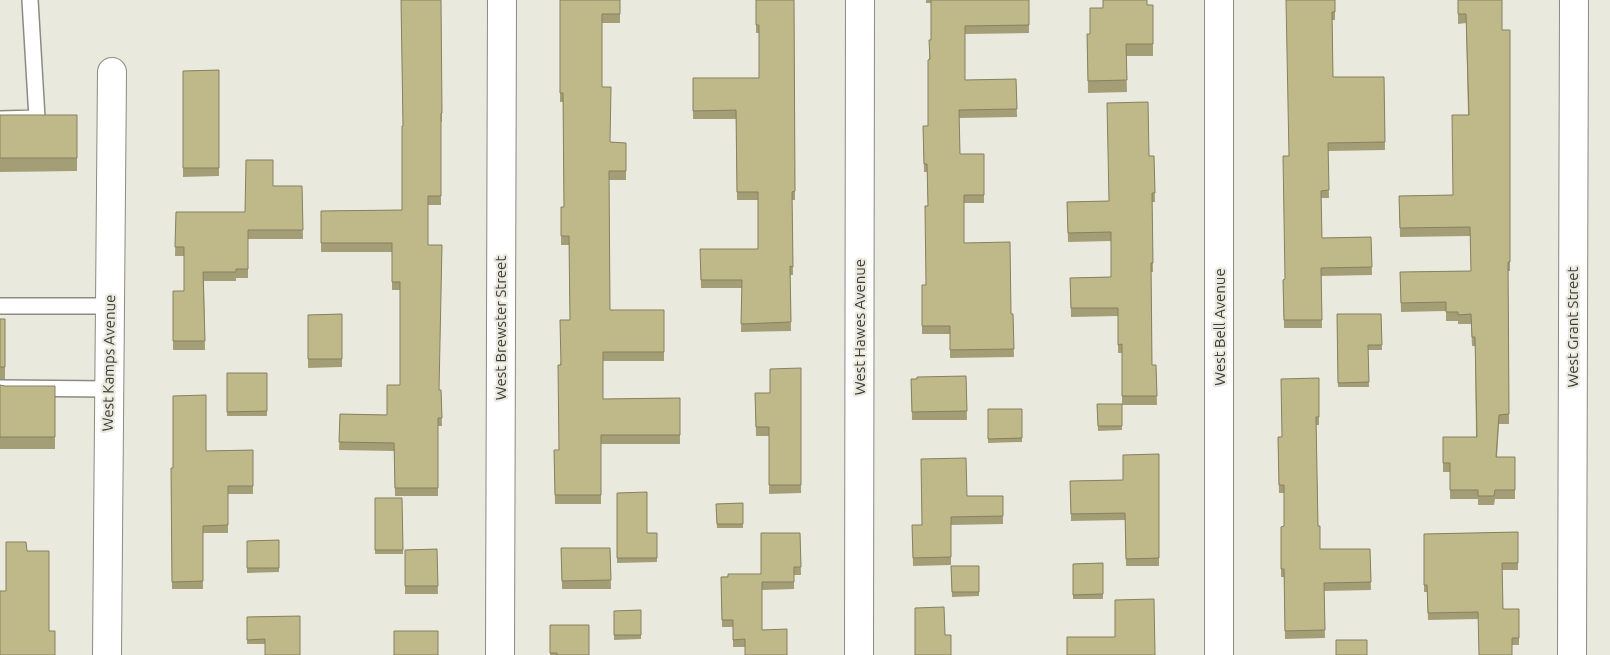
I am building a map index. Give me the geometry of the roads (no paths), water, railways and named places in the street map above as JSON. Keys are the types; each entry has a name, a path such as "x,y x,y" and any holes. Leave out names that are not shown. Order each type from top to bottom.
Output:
{"street":[{"name":"West Brewster Street","path":"500,655 502,0"},
{"name":"West Hawes Avenue","path":"859,655 860,0"},
{"name":"West Bell Avenue","path":"1219,0 1219,655"},
{"name":"West Grant Street","path":"1572,655 1574,0"},
{"name":"West Kamps Avenue","path":"107,655 112,72"}],"lane":[{"path":"0,119 37,118 30,0"},
{"path":"0,306 110,306"},
{"path":"0,388 109,389"}]}
